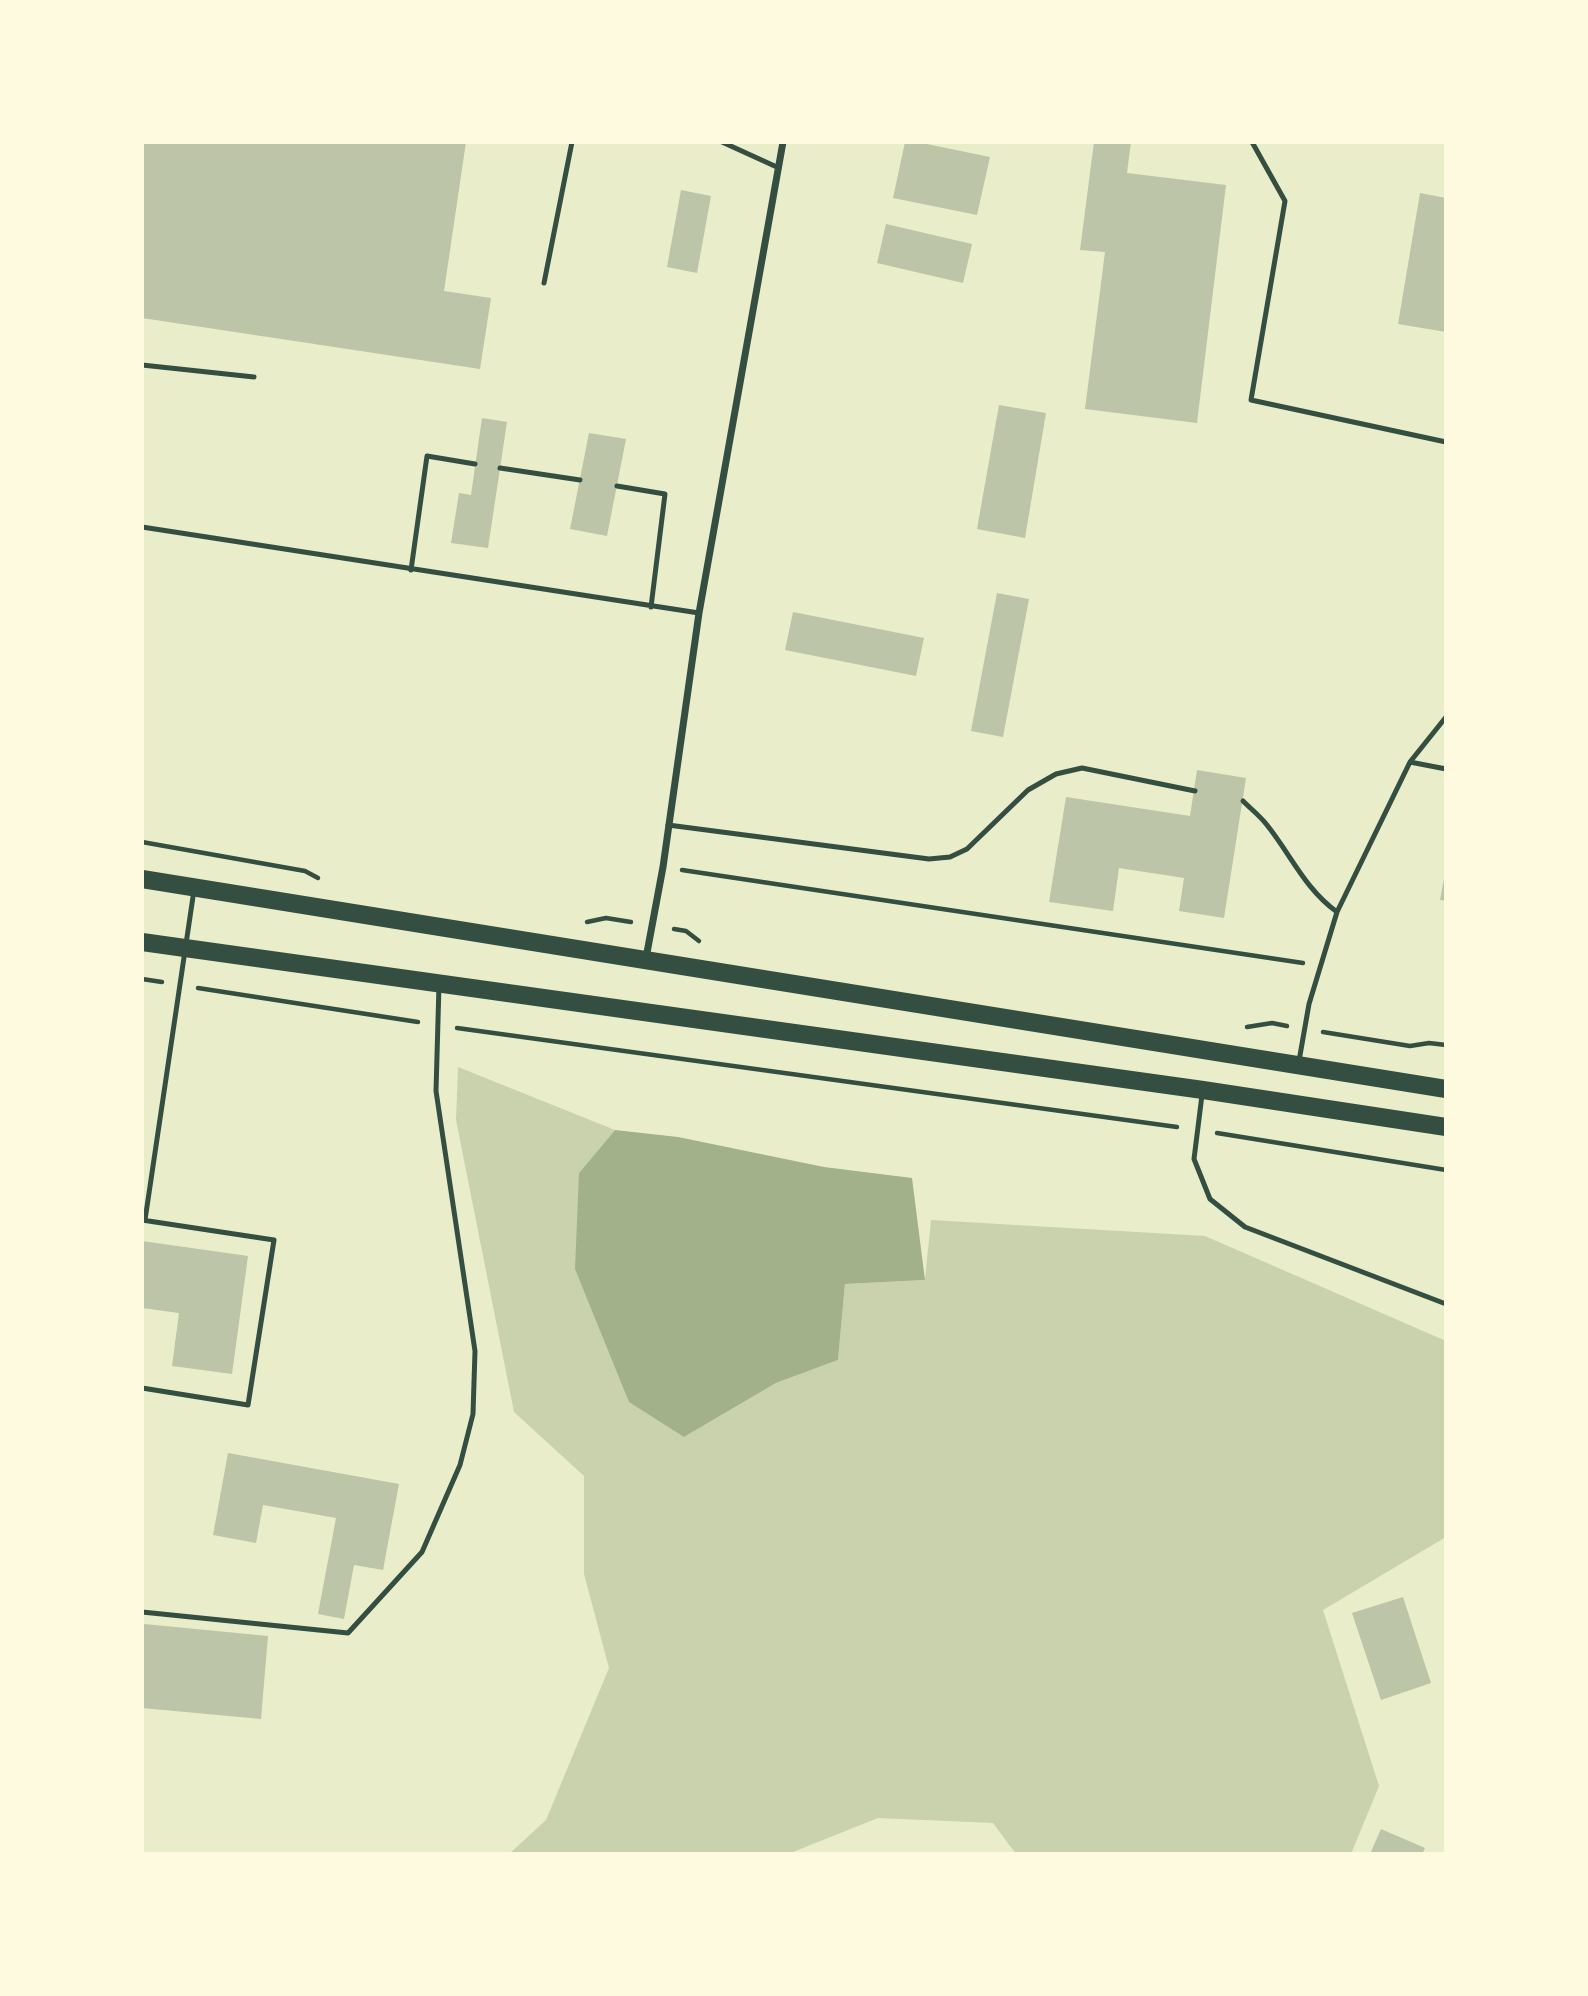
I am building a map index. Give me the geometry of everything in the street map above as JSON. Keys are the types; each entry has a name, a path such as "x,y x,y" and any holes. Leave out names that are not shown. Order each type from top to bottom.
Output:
{"main road":[{"path":"142,879 1446,1089"},
{"path":"142,942 1203,1090 1446,1127"}],"street":[{"path":"646,959 663,867 699,613 783,142"}],"lane":[{"path":"544,283 572,142"},
{"path":"722,142 779,168"},
{"path":"1252,142 1285,201 1251,400 1446,442"},
{"path":"142,365 254,377"},
{"path":"411,570 427,456 475,464"},
{"path":"500,468 580,480"},
{"path":"617,486 665,494 651,607"},
{"path":"142,527 699,613"},
{"path":"1298,1065 1304,1028 1336,912 1410,762 1446,717"},
{"path":"1410,762 1446,769"},
{"path":"668,825 929,859 950,857 967,849 1028,790 1056,774 1082,768 1195,791"},
{"path":"1242,802 1265,822 1300,876 1322,901 1336,912"},
{"path":"142,1388 248,1405 274,1240 143,1220 194,887"},
{"path":"142,1612 348,1633 422,1552 460,1465 473,1414 475,1351 436,1091 439,982"},
{"path":"1203,1090 1194,1159 1210,1199 1245,1227 1446,1304"}],"path":[{"path":"663,867 1320,965"},
{"path":"142,979 437,1025 1197,1130 1446,1170"},
{"path":"1304,1028 1410,1046 1429,1043 1446,1045"}],"shaded area":[{"path":"458,1067 615,1130 579,1173 684,1437 776,1383 838,1360 845,1284 925,1280 931,1220 1205,1236 1446,1341 1446,1537 1323,1610 1379,1786 1351,1854 1016,1854 993,1823 878,1818 788,1854 509,1854 546,1820 609,1668 584,1574 584,1476 514,1412 456,1120"},
{"path":"615,1130 678,1137 824,1167 912,1178 925,1280 845,1284 838,1360 776,1383 684,1437 629,1402 575,1269 579,1173"}],"building":[{"path":"142,142 466,142 444,291 491,298 480,369 142,318"},
{"path":"905,142 990,157 977,215 893,198"},
{"path":"1094,142 1131,142 1127,173 1226,185 1197,423 1085,409 1105,252 1080,250"},
{"path":"681,190 711,196 697,273 667,267"},
{"path":"1420,193 1446,198 1446,332 1398,324"},
{"path":"886,224 972,244 963,283 877,263"},
{"path":"999,405 1046,413 1025,538 977,529"},
{"path":"482,418 507,422 488,548 451,543 459,493 471,495"},
{"path":"589,433 626,439 607,536 570,529"},
{"path":"997,593 1029,599 1003,737 971,731"},
{"path":"793,612 924,638 916,676 785,650"},
{"path":"1197,770 1246,778 1224,918 1179,911 1184,878 1119,868 1113,911 1049,902 1066,797 1190,816"},
{"path":"1446,873 1446,901 1440,900"},
{"path":"142,1241 248,1256 232,1374 172,1366 179,1313 142,1308"},
{"path":"228,1453 399,1484 383,1570 354,1565 344,1619 318,1614 336,1518 263,1505 256,1543 213,1535"},
{"path":"1403,1597 1431,1683 1381,1700 1352,1613"},
{"path":"144,1624 268,1636 261,1719 142,1708"},
{"path":"1381,1829 1425,1848 1422,1854 1370,1854"}]}
